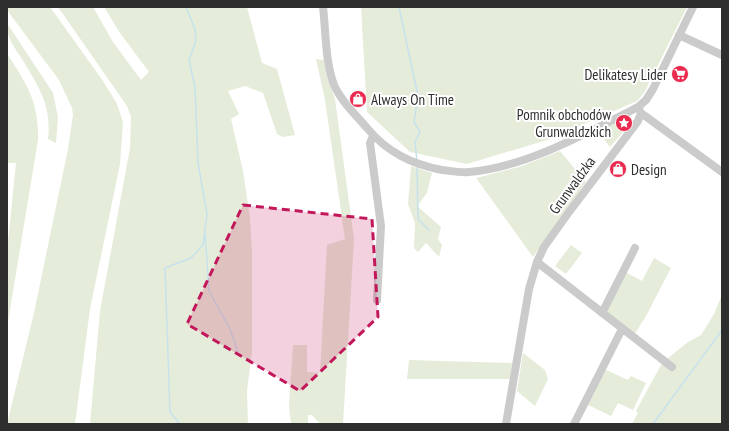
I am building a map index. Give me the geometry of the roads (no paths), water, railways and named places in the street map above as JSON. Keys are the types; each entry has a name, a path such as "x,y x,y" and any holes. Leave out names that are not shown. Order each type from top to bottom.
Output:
{"street":[{"path":"323,7 329,69 334,86 345,102 373,135 396,154 418,164 456,172 469,172 520,161 639,110 653,89 693,7"},
{"path":"679,35 722,55"},
{"path":"639,110 722,172"},
{"name":"Grunwaldzka","path":"506,424 529,289 537,262 544,247 569,212 638,121 639,110"},
{"path":"373,135 370,144 381,226 377,300"},
{"path":"602,313 635,248"},
{"path":"537,262 672,367"},
{"path":"574,424 622,329"}],"waterway":[{"path":"180,424 170,412 165,268 191,258 203,245 207,214 198,163 195,87 189,60 196,41 195,29 186,7"},
{"path":"399,7 418,96 414,122 420,132 415,142 417,161"},
{"path":"417,166 418,219 429,230"},
{"path":"205,233 209,291 230,329 238,352"},
{"path":"653,424 722,330"}],"place":[{"name":"Delikatesy Lider","path":"680,74"},
{"name":"Always On Time","path":"358,99"},
{"name":"Pomnik obchodów Grunwaldzkich","path":"624,123"},
{"name":"Design","path":"618,169"}]}
